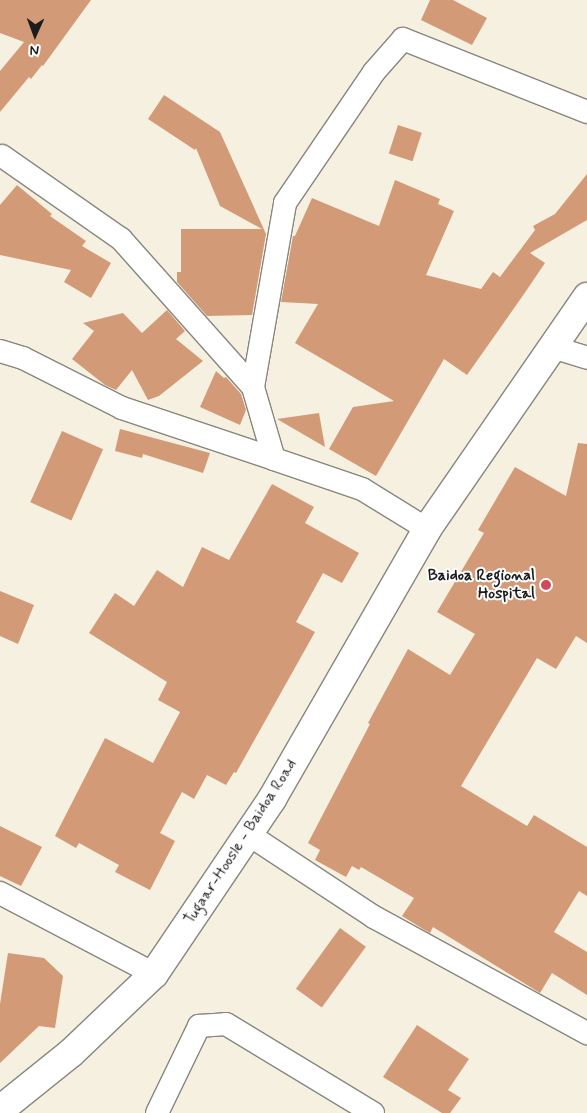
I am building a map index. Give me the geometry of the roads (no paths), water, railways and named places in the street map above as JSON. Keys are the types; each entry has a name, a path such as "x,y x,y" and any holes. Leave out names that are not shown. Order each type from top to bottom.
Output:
{"main road":[{"name":"Tugaar-Hoosle - Baidoa Road","path":"0,1110 71,1054 154,974 272,798 427,529 587,296"}],"street":[{"path":"253,388 285,203 374,72 403,39 587,112"},
{"path":"2,156 121,239 253,388 274,459"},
{"path":"552,347 587,358"},
{"path":"0,351 24,358 122,408 362,489 427,529"},
{"path":"248,834 374,917 587,1033"},
{"path":"0,894 154,974"},
{"path":"157,1113 199,1026 226,1024 373,1113"}],"place":[{"name":"Baidoa Regional Hospital","path":"546,585"}]}
